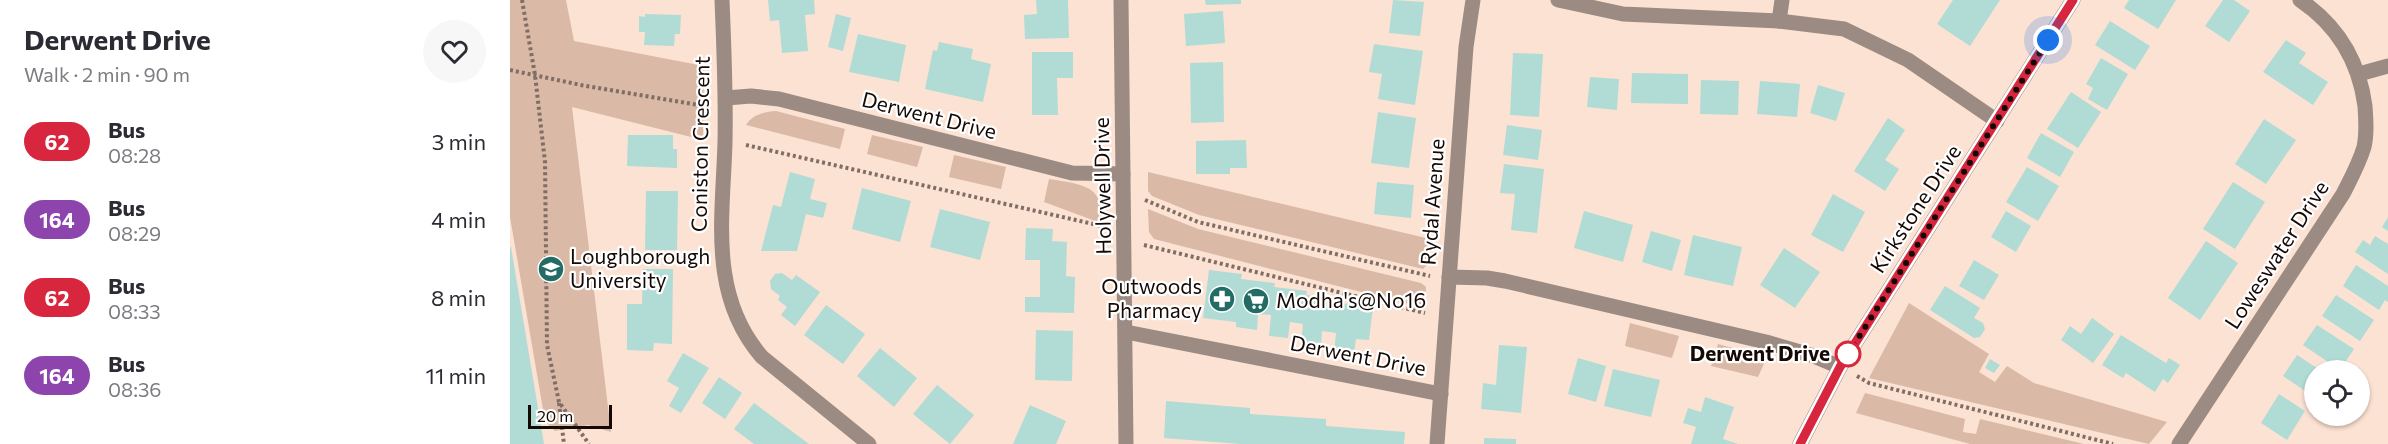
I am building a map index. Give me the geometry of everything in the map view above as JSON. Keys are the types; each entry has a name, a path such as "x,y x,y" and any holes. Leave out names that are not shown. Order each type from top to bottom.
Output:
{"street":[{"name":"Coniston Crescent","path":"722,0 725,142 720,238 721,263 731,305 751,345 762,357 869,444"},
{"name":"Holywell Drive","path":"1122,0 1126,444"},
{"name":"Rydal Avenue","path":"1437,444 1466,46 1473,0"},
{"path":"1558,0 1623,14 1779,21 1844,29 1908,60 1997,121"},
{"path":"1779,21 1782,0"},
{"name":"Kirkstone Drive","path":"1800,444 1840,367 2073,0"},
{"name":"Loweswater Drive","path":"2179,444 2343,194 2357,167 2364,146 2367,122 2359,74 2347,46 2327,22 2300,0"},
{"path":"2359,74 2388,66"},
{"name":"Derwent Drive","path":"725,104 751,96 779,99 1072,173 1123,174"},
{"path":"1449,277 1505,281 1790,348 1840,367"},
{"name":"Derwent Drive","path":"1126,332 1441,394"}],"path":[{"path":"522,0 535,75 545,162 547,345 559,402 564,444"},
{"path":"510,70 581,86 725,104"},
{"path":"725,142 1125,236 1446,319"},
{"path":"1124,193 1198,222 1423,276 1449,277"},
{"path":"1840,367 1869,384 2113,444"},
{"path":"559,402 589,444"}],"shaded area":[{"name":"Loughborough University","path":"510,0 566,0 574,41 704,66 703,140 572,107 611,432 588,425 555,431 545,421 510,217"},
{"path":"776,111 845,129 840,149 746,125 759,114"},
{"path":"872,135 923,147 917,167 867,154"},
{"path":"954,155 1006,167 1001,189 949,177"},
{"path":"1148,172 1430,239 1428,264 1423,269 1199,215 1152,196 1148,191"},
{"path":"1049,179 1078,184 1092,191 1100,204 1098,222 1044,202"},
{"path":"1148,209 1198,229 1421,283 1426,287 1425,303 1420,307 1154,239 1149,232"},
{"path":"1909,303 1989,354 1979,372 1995,382 2007,366 2034,383 2167,422 2149,444 1869,378"},
{"path":"1630,323 1679,336 1672,358 1625,346"},
{"path":"1718,344 1767,357 1758,377 1711,366"},
{"path":"1865,393 1965,419 1963,432 1976,434 1980,419 2084,444 1970,444 1856,413"}],"building":[{"path":"768,0 814,0 815,14 805,15 808,51 782,53 779,20 770,21"},
{"path":"1036,0 1068,0 1069,38 1025,39 1024,15 1037,14"},
{"path":"1205,0 1241,0 1241,4 1206,5"},
{"path":"1393,0 1424,2 1420,36 1389,33"},
{"path":"1953,0 2000,0 1970,46 1937,24"},
{"path":"2129,0 2176,0 2158,29 2124,8"},
{"path":"2223,0 2234,0 2250,11 2229,42 2205,26"},
{"path":"1223,11 1225,43 1186,46 1184,14"},
{"path":"645,14 681,15 680,34 675,34 674,46 644,45 645,32 639,32 639,16 645,17"},
{"path":"836,14 851,18 843,51 828,47"},
{"path":"2110,21 2150,46 2135,70 2095,45"},
{"path":"858,34 906,45 899,82 849,72"},
{"path":"2286,40 2306,53 2299,63 2328,82 2313,105 2263,72"},
{"path":"939,42 973,49 971,59 991,64 983,102 925,89 933,50 937,51"},
{"path":"1374,44 1423,51 1415,105 1378,99 1382,74 1369,72"},
{"path":"1032,52 1073,52 1073,78 1057,78 1058,115 1032,115"},
{"path":"1513,53 1543,54 1539,117 1510,115"},
{"path":"2101,58 2128,74 2107,110 2088,99 2093,88 2086,84"},
{"path":"1223,62 1224,122 1191,123 1190,63"},
{"path":"1632,73 1688,74 1688,104 1631,103"},
{"path":"1590,77 1619,79 1617,110 1587,107"},
{"path":"1701,80 1739,81 1738,115 1700,114"},
{"path":"1760,81 1800,84 1797,117 1757,114"},
{"path":"1818,85 1845,93 1836,121 1810,113"},
{"path":"2071,92 2101,112 2078,148 2047,129"},
{"path":"1378,112 1416,118 1409,168 1371,163"},
{"path":"1888,118 1905,130 1885,160 1899,169 1885,191 1854,171"},
{"path":"2264,119 2296,140 2266,184 2235,164"},
{"path":"1507,125 1542,130 1538,160 1503,155"},
{"path":"2041,133 2074,152 2060,177 2027,158"},
{"path":"628,135 673,135 673,149 677,149 677,168 627,166"},
{"path":"1246,140 1247,168 1230,168 1230,174 1196,174 1196,141"},
{"path":"1504,164 1544,169 1537,233 1511,230 1515,194 1500,193"},
{"path":"2027,167 2059,186 2038,221 2006,202"},
{"path":"790,172 815,179 810,199 827,203 823,218 806,214 797,251 761,251 773,205 781,207"},
{"path":"1377,182 1414,185 1411,218 1374,214"},
{"path":"2233,182 2265,202 2235,249 2203,229"},
{"path":"862,188 911,201 900,242 852,229"},
{"path":"646,191 678,191 677,250 645,250"},
{"path":"1833,194 1865,212 1843,252 1811,235"},
{"path":"940,209 990,222 980,260 930,247"},
{"path":"1584,211 1633,225 1623,262 1574,248"},
{"path":"2006,211 2031,226 2016,252 1991,237"},
{"path":"2388,217 2388,231 2382,227"},
{"path":"1026,228 1053,229 1052,241 1067,242 1066,276 1075,277 1074,313 1025,312 1025,297 1040,297 1040,260 1025,260"},
{"path":"1651,231 1681,240 1672,271 1642,262"},
{"path":"1693,235 1742,247 1733,286 1684,275"},
{"path":"2375,236 2388,244 2388,274 2355,252 2363,240 2370,245"},
{"path":"2206,241 2238,263 2200,320 2168,298"},
{"path":"511,247 544,444 510,444"},
{"path":"1784,248 1820,272 1795,308 1760,285"},
{"path":"1974,260 1999,275 1984,300 1959,286"},
{"path":"2356,265 2388,286 2388,302 2385,300 2379,310 2343,286"},
{"path":"643,269 673,269 672,344 654,343 653,351 627,350 627,304 642,304"},
{"path":"1209,270 1242,274 1241,279 1275,283 1274,287 1307,291 1306,295 1340,299 1340,303 1373,307 1369,340 1356,339 1354,354 1334,352 1336,333 1322,331 1321,345 1301,343 1303,324 1290,322 1288,338 1269,336 1271,315 1258,314 1257,330 1236,327 1236,322 1203,318"},
{"path":"782,273 792,280 796,275 820,292 795,326 781,315 787,307 778,300 780,296 771,289 770,281 775,274"},
{"path":"1945,286 1980,308 1974,318 1983,323 1985,329 1980,337 1974,338 1930,310"},
{"path":"2336,295 2374,320 2360,341 2322,316"},
{"path":"826,305 865,334 843,364 804,335"},
{"path":"2092,318 2114,334 2093,363 2061,340 2070,326 2081,334"},
{"path":"2317,325 2354,349 2347,360 2325,360 2303,345"},
{"path":"1036,330 1073,331 1072,381 1035,380"},
{"path":"2121,335 2166,363 2169,358 2180,365 2168,383 2163,379 2155,392 2126,373 2123,378 2102,365"},
{"path":"1499,345 1527,347 1521,413 1481,409 1483,383 1496,385"},
{"path":"880,348 917,378 894,407 857,376"},
{"path":"683,353 709,368 681,413 669,406 679,388 667,381"},
{"path":"2297,355 2305,360 2304,390 2283,376"},
{"path":"1578,358 1606,366 1596,402 1568,394"},
{"path":"1990,359 2000,365 1994,373 1985,368"},
{"path":"1613,369 1660,380 1651,417 1604,406"},
{"path":"719,377 742,393 725,419 702,403"},
{"path":"937,385 974,415 950,444 913,414"},
{"path":"2279,394 2304,410 2287,440 2261,423"},
{"path":"1705,397 1734,407 1723,439 1738,444 1691,444 1696,427 1683,423 1688,408 1701,412"},
{"path":"1166,401 1250,408 1250,414 1326,419 1326,426 1405,432 1404,444 1241,444 1164,438"},
{"path":"754,403 809,444 754,444 734,429"},
{"path":"1030,405 1066,421 1056,444 1013,444"},
{"path":"1484,438 1516,439 1516,444 1484,444"}],"bus line":[{"name":"62","path":"1800,444 1840,367 2073,0"}],"place":[{"name":"Loughborough University","path":"551,269"},
{"name":"Outwoods Pharmacy","path":"1222,299"},
{"name":"Modha's@No16","path":"1256,301"},
{"name":"Derwent Drive","path":"1848,354"}],"route":[{"path":"1848,354 2048,40"}]}
